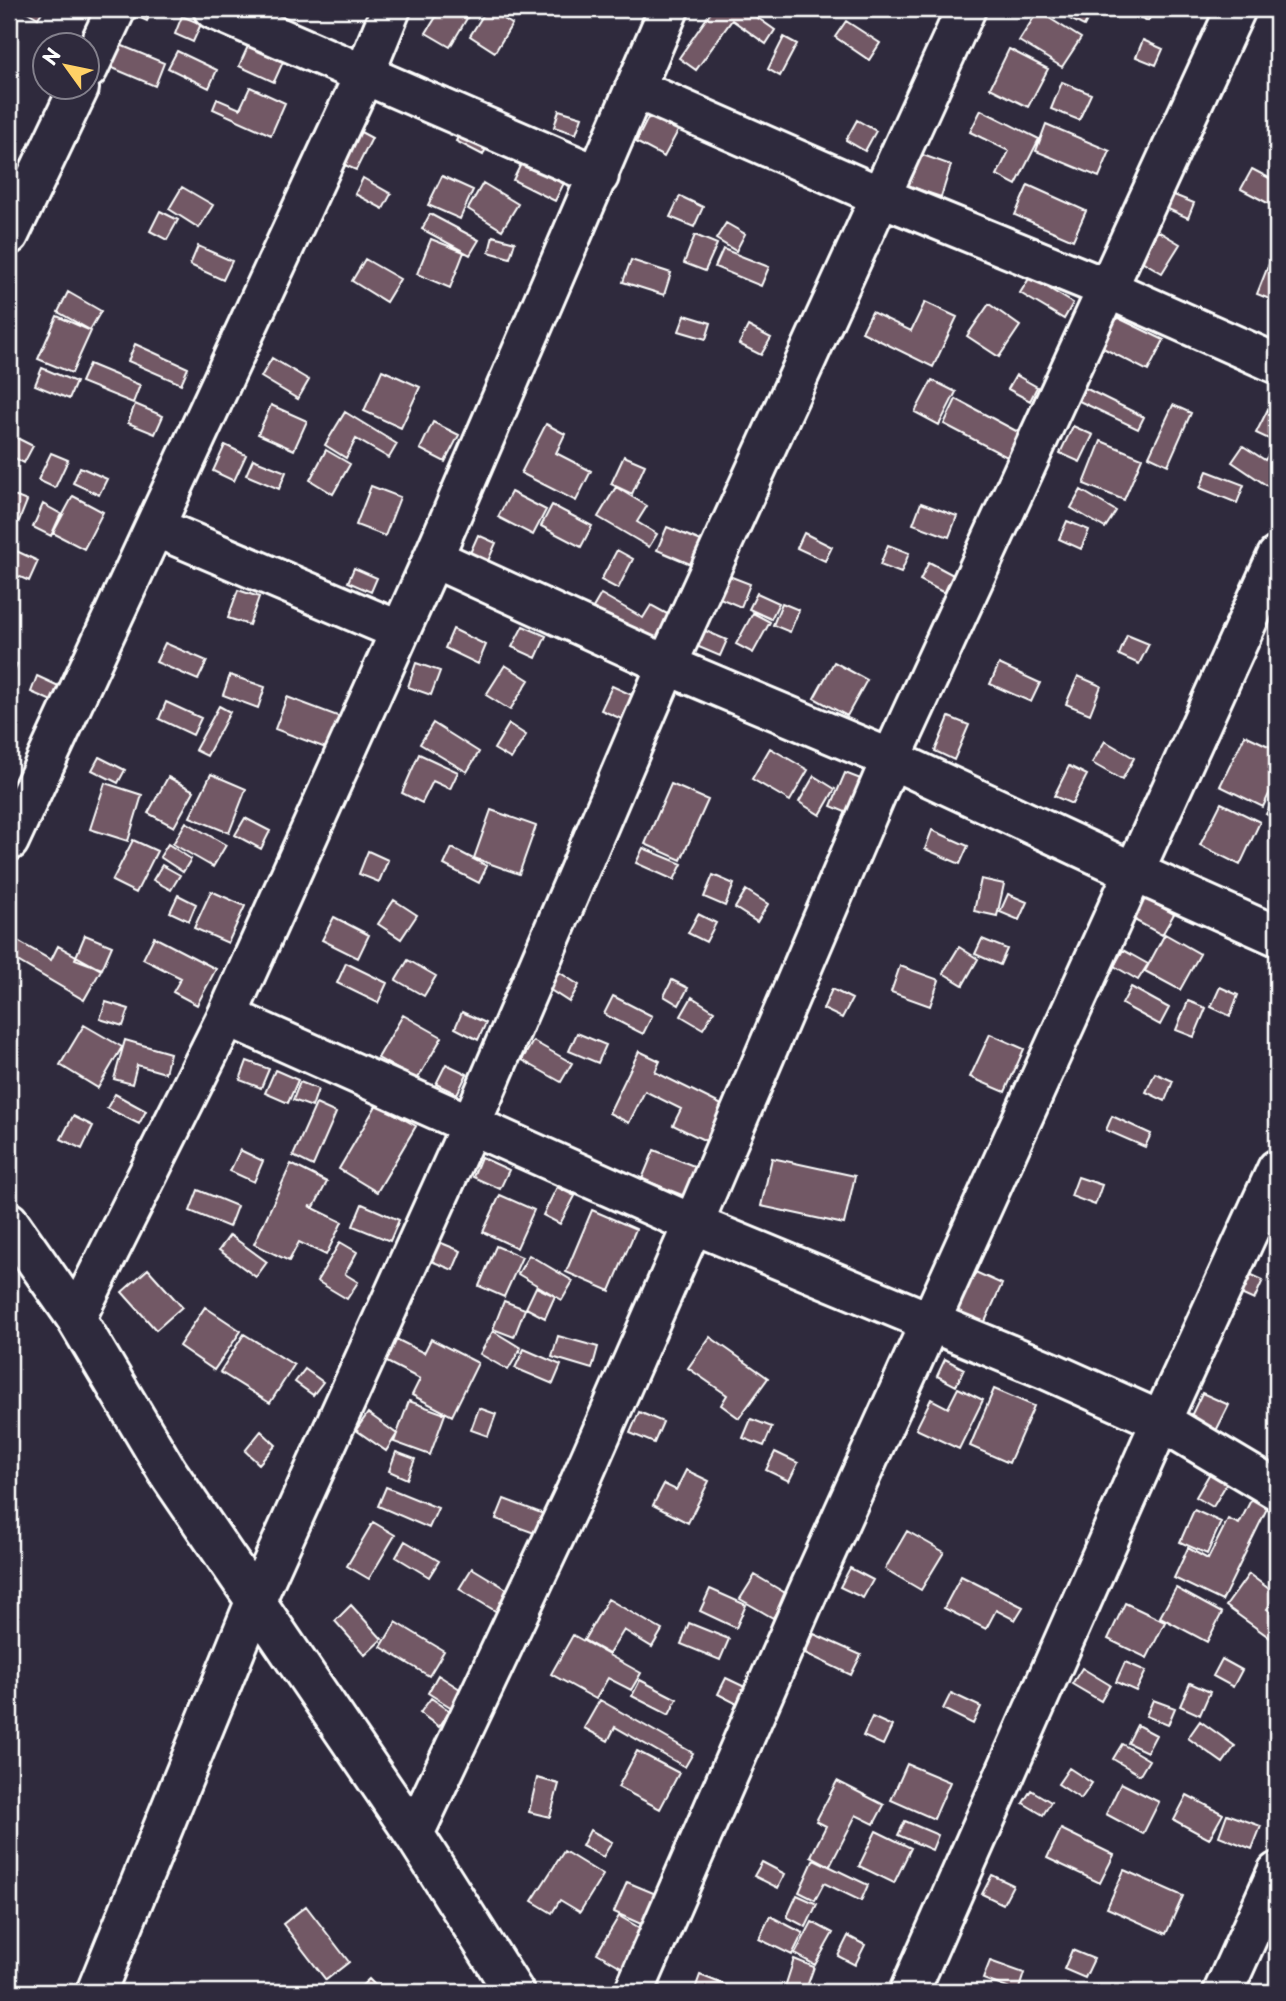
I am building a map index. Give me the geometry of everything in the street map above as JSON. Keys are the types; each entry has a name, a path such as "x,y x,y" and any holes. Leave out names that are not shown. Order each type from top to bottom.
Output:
{"street":[{"path":"102,39 116,9"},
{"path":"213,9 599,176"},
{"path":"9,841 391,9"},
{"path":"76,1318 227,1016 433,558 669,9"},
{"path":"96,1992 255,1602 471,1124 667,665 966,9"},
{"path":"414,1834 576,1491 891,759 1236,9"},
{"path":"636,89 882,197 1106,288 1277,364"},
{"path":"9,235 72,102"},
{"path":"155,527 400,631"},
{"path":"634,1992 807,1594 1277,556"},
{"path":"433,558 667,665 891,759 1277,936"},
{"path":"227,1016 693,1224 1047,1370 1161,1421 1277,1490"},
{"path":"909,1992 1161,1421 1277,1169"},
{"path":"9,1222 76,1318 167,1471 414,1834 514,1992"},
{"path":"1223,1992 1267,1920 1277,1872"}],"building":[{"path":"22,9 44,9 38,18"},
{"path":"128,9 153,9 147,21 127,12"},
{"path":"441,9 458,9 469,15 450,47 426,33"},
{"path":"487,9 512,24 495,52 470,36"},
{"path":"713,9 745,9 775,30 766,44 732,20 696,70 679,58"},
{"path":"1050,9 1093,9 1084,26"},
{"path":"1122,9 1155,9 1148,21"},
{"path":"1038,11 1081,38 1062,67 1019,41"},
{"path":"182,16 201,24 193,42 175,34"},
{"path":"846,21 880,43 869,60 835,37"},
{"path":"784,37 797,44 780,76 768,69"},
{"path":"1143,40 1163,49 1156,65 1136,57"},
{"path":"113,42 164,63 155,86 103,64"},
{"path":"248,46 283,62 274,82 239,66"},
{"path":"1009,49 1048,69 1028,107 990,88"},
{"path":"177,51 217,70 209,88 168,68"},
{"path":"1062,82 1091,94 1079,120 1051,109"},
{"path":"250,87 285,103 271,135 213,109 217,99 240,109"},
{"path":"559,110 582,117 576,134 554,127"},
{"path":"981,110 1039,139 1016,185 997,175 1009,151 970,132"},
{"path":"650,114 679,129 664,157 636,142"},
{"path":"857,120 876,131 865,151 846,140"},
{"path":"1046,124 1110,151 1099,177 1036,151"},
{"path":"464,125 490,139 483,155 456,141"},
{"path":"357,130 372,138 356,170 340,163"},
{"path":"526,154 568,175 555,201 513,180"},
{"path":"920,154 951,165 941,197 908,186"},
{"path":"1252,169 1277,182 1277,208 1241,189"},
{"path":"442,176 473,190 460,219 428,205"},
{"path":"363,178 391,194 383,209 355,194"},
{"path":"483,183 518,204 502,230 468,209"},
{"path":"1028,185 1086,211 1073,240 1015,215"},
{"path":"182,187 213,205 199,228 169,209"},
{"path":"1174,195 1194,203 1188,218 1168,209"},
{"path":"680,196 703,207 694,227 670,217"},
{"path":"160,211 178,220 167,240 150,231"},
{"path":"430,214 479,240 470,255 422,229"},
{"path":"726,223 745,234 736,251 716,239"},
{"path":"1158,231 1180,244 1162,273 1140,260"},
{"path":"695,235 717,244 705,271 684,263"},
{"path":"493,236 515,242 510,258 489,252"},
{"path":"431,239 464,252 450,288 417,274"},
{"path":"198,246 232,261 223,280 190,265"},
{"path":"1277,246 1277,302 1257,294"},
{"path":"723,249 769,267 761,286 715,267"},
{"path":"365,259 400,279 386,302 352,281"},
{"path":"631,260 671,273 664,295 623,282"},
{"path":"1030,277 1073,303 1064,319 1020,293"},
{"path":"68,292 101,311 90,330 58,312"},
{"path":"925,302 957,317 933,367 862,332 872,312 911,331"},
{"path":"989,304 1020,326 999,357 967,336"},
{"path":"685,315 711,323 706,339 679,331"},
{"path":"1112,315 1164,340 1148,371 1097,345"},
{"path":"57,316 91,331 72,373 38,359"},
{"path":"748,326 771,338 761,355 739,344"},
{"path":"135,344 188,368 181,384 128,361"},
{"path":"272,358 309,380 298,399 261,377"},
{"path":"89,364 140,385 133,403 81,382"},
{"path":"42,368 76,382 69,399 35,385"},
{"path":"382,370 420,387 401,428 364,411"},
{"path":"1016,375 1037,387 1030,401 1008,389"},
{"path":"932,380 956,392 939,425 915,412"},
{"path":"1085,388 1144,417 1138,429 1079,401"},
{"path":"1277,391 1277,433 1273,441 1256,433"},
{"path":"956,399 1020,433 1007,457 944,424"},
{"path":"135,404 163,416 155,434 128,423"},
{"path":"271,405 307,421 294,450 258,434"},
{"path":"1173,405 1191,413 1168,465 1149,456"},
{"path":"345,412 397,444 389,458 356,439 346,458 325,445"},
{"path":"433,422 459,435 445,462 420,449"},
{"path":"546,424 565,434 556,453 591,471 576,501 521,473"},
{"path":"1073,426 1093,435 1080,462 1060,453"},
{"path":"9,434 33,446 24,463 9,455"},
{"path":"1101,441 1142,458 1124,500 1084,484"},
{"path":"1276,443 1275,491 1232,462 1243,446 1265,460"},
{"path":"225,445 246,455 234,481 213,471"},
{"path":"326,450 350,464 333,494 310,480"},
{"path":"51,453 68,460 55,488 38,480"},
{"path":"624,456 645,465 632,494 611,484"},
{"path":"253,459 286,472 279,489 246,475"},
{"path":"80,467 107,479 99,495 73,483"},
{"path":"1207,471 1244,485 1237,503 1200,488"},
{"path":"371,486 400,497 385,536 356,525"},
{"path":"616,487 647,506 637,522 657,534 649,547 598,517"},
{"path":"1081,490 1116,511 1105,528 1071,508"},
{"path":"511,492 546,510 533,535 498,517"},
{"path":"9,494 27,501 19,521 9,518"},
{"path":"73,496 103,512 84,549 53,533"},
{"path":"921,503 957,516 949,537 913,524"},
{"path":"43,504 61,514 51,536 33,527"},
{"path":"552,505 592,526 581,547 541,526"},
{"path":"1067,521 1089,530 1081,549 1059,539"},
{"path":"667,527 711,545 702,569 657,550"},
{"path":"804,533 832,547 825,561 797,548"},
{"path":"478,535 496,543 488,561 470,553"},
{"path":"888,545 909,553 901,573 880,565"},
{"path":"10,548 38,561 29,581 9,572"},
{"path":"617,550 633,559 618,589 601,580"},
{"path":"929,562 957,577 948,595 920,580"},
{"path":"354,568 377,578 371,592 348,582"},
{"path":"724,574 750,584 741,607 715,596"},
{"path":"238,590 259,597 249,625 228,618"},
{"path":"757,593 779,603 771,619 749,609"},
{"path":"601,594 643,618 651,605 680,621 661,654 590,613"},
{"path":"782,603 799,610 790,632 773,625"},
{"path":"753,613 770,622 753,653 736,644"},
{"path":"523,626 546,636 536,658 512,647"},
{"path":"453,629 486,645 478,664 445,648"},
{"path":"701,629 727,640 720,656 694,645"},
{"path":"1127,635 1149,644 1139,664 1119,655"},
{"path":"165,643 207,661 198,680 156,662"},
{"path":"9,661 17,664 9,683"},
{"path":"834,662 867,680 847,716 814,698"},
{"path":"416,663 440,671 431,695 408,687"},
{"path":"999,664 1040,683 1031,702 990,684"},
{"path":"505,665 529,680 510,710 486,695"},
{"path":"230,675 265,687 258,708 223,695"},
{"path":"37,676 63,688 56,703 31,692"},
{"path":"1078,676 1101,686 1090,714 1066,704"},
{"path":"612,686 634,696 624,720 601,710"},
{"path":"9,693 18,697 9,714"},
{"path":"287,697 343,718 331,750 275,729"},
{"path":"166,702 201,718 193,735 159,719"},
{"path":"219,706 230,712 207,756 195,750"},
{"path":"949,717 969,725 954,760 935,751"},
{"path":"433,723 479,752 467,772 420,744"},
{"path":"509,724 526,735 511,759 494,749"},
{"path":"1245,735 1277,750 1277,777 1263,807 1220,786"},
{"path":"1105,741 1134,758 1122,780 1092,763"},
{"path":"770,748 808,770 790,801 752,779"},
{"path":"419,754 458,772 450,789 433,781 422,803 402,793"},
{"path":"99,757 125,770 118,783 92,770"},
{"path":"1069,766 1087,775 1072,804 1054,796"},
{"path":"845,773 866,781 852,815 831,806"},
{"path":"211,774 246,789 229,833 190,817"},
{"path":"814,776 835,789 820,815 799,802"},
{"path":"168,777 194,791 174,827 148,813"},
{"path":"105,783 142,795 128,841 90,829"},
{"path":"671,784 708,800 681,860 645,844"},
{"path":"1275,797 1277,799 1277,820 1266,814"},
{"path":"1221,803 1260,822 1240,865 1200,845"},
{"path":"491,810 536,826 519,874 474,858"},
{"path":"245,818 270,831 261,849 235,835"},
{"path":"186,822 226,845 213,867 173,844"},
{"path":"932,830 968,846 960,864 925,849"},
{"path":"133,840 157,851 136,893 112,881"},
{"path":"168,844 191,859 183,872 160,857"},
{"path":"452,848 487,866 479,883 444,865"},
{"path":"643,848 682,864 674,880 636,863"},
{"path":"368,851 388,860 379,882 359,874"},
{"path":"162,865 180,875 171,890 153,880"},
{"path":"713,875 734,884 725,906 704,897"},
{"path":"981,879 1004,884 997,916 974,911"},
{"path":"746,890 768,904 757,922 735,908"},
{"path":"211,891 245,906 228,943 194,928"},
{"path":"1008,894 1027,902 1019,920 1000,912"},
{"path":"178,895 196,904 189,921 170,912"},
{"path":"1139,895 1174,914 1162,935 1127,916"},
{"path":"394,900 417,915 401,939 378,924"},
{"path":"698,914 716,923 706,942 688,933"},
{"path":"334,917 369,935 358,958 322,940"},
{"path":"1165,934 1200,954 1180,990 1145,971"},
{"path":"85,935 112,946 102,969 75,959"},
{"path":"9,936 51,960 58,946 101,970 84,1000 9,956"},
{"path":"154,937 216,969 197,1005 173,992 181,978 143,959"},
{"path":"982,939 1007,949 1000,965 975,954"},
{"path":"959,947 978,959 963,985 943,973"},
{"path":"1123,950 1148,964 1138,980 1114,966"},
{"path":"408,960 436,976 424,996 396,980"},
{"path":"346,963 387,983 378,1003 337,983"},
{"path":"548,965 579,985 569,1002 538,982"},
{"path":"900,966 939,980 930,1006 891,992"},
{"path":"672,980 688,988 679,1005 664,996"},
{"path":"1131,987 1169,1008 1160,1025 1122,1004"},
{"path":"1220,987 1238,995 1230,1016 1211,1007"},
{"path":"832,989 852,999 842,1018 823,1009"},
{"path":"613,996 652,1016 643,1034 604,1014"},
{"path":"692,997 714,1011 703,1029 681,1016"},
{"path":"1188,1001 1206,1008 1194,1037 1176,1030"},
{"path":"106,1002 129,1009 123,1026 100,1019"},
{"path":"462,1012 486,1023 478,1040 455,1028"},
{"path":"403,1015 442,1037 417,1080 378,1058"},
{"path":"84,1025 122,1047 98,1088 60,1065"},
{"path":"577,1033 606,1045 598,1063 569,1051"},
{"path":"990,1034 1024,1049 1005,1092 970,1077"},
{"path":"125,1040 170,1053 165,1073 137,1065 132,1084 114,1079"},
{"path":"533,1041 572,1063 561,1082 522,1060"},
{"path":"639,1051 660,1061 655,1072 728,1108 710,1143 673,1125 681,1109 645,1091 629,1123 609,1113"},
{"path":"247,1061 269,1069 261,1088 240,1080"},
{"path":"446,1064 467,1074 457,1094 436,1084"},
{"path":"275,1070 298,1080 288,1103 265,1093"},
{"path":"1155,1073 1173,1081 1165,1101 1146,1092"},
{"path":"300,1082 318,1089 312,1107 293,1100"},
{"path":"115,1094 146,1111 139,1124 107,1108"},
{"path":"316,1104 336,1113 313,1166 293,1156"},
{"path":"377,1104 416,1126 377,1192 339,1169"},
{"path":"73,1116 93,1126 82,1149 61,1139"},
{"path":"1112,1116 1151,1134 1145,1147 1106,1130"},
{"path":"240,1150 263,1161 254,1182 230,1171"},
{"path":"654,1150 709,1172 697,1201 642,1179"},
{"path":"481,1157 509,1170 500,1189 473,1177"},
{"path":"772,1158 855,1176 844,1224 761,1206"},
{"path":"291,1164 327,1182 314,1207 309,1206 342,1222 326,1255 299,1242 289,1261 254,1244"},
{"path":"1078,1177 1102,1185 1095,1205 1071,1196"},
{"path":"557,1187 575,1196 560,1224 543,1215"},
{"path":"198,1190 237,1206 229,1227 190,1211"},
{"path":"500,1195 534,1210 517,1248 483,1232"},
{"path":"362,1204 399,1220 390,1241 353,1226"},
{"path":"592,1210 636,1229 610,1291 566,1272"},
{"path":"230,1235 267,1262 256,1277 219,1250"},
{"path":"340,1242 357,1252 345,1274 358,1282 347,1299 317,1281"},
{"path":"439,1242 461,1251 453,1270 431,1261"},
{"path":"496,1246 522,1257 504,1297 479,1286"},
{"path":"529,1255 573,1281 562,1300 518,1274"},
{"path":"962,1266 1002,1284 984,1324 943,1306"},
{"path":"148,1269 182,1307 156,1330 122,1292"},
{"path":"1241,1270 1263,1280 1254,1300 1232,1290"},
{"path":"536,1287 555,1296 545,1318 526,1308"},
{"path":"504,1301 525,1309 514,1337 493,1329"},
{"path":"205,1307 241,1331 214,1370 179,1346"},
{"path":"493,1331 521,1348 508,1370 480,1354"},
{"path":"244,1334 294,1365 270,1403 220,1372"},
{"path":"558,1336 598,1347 592,1369 552,1357"},
{"path":"392,1337 424,1353 431,1339 478,1363 452,1416 412,1395 420,1379 381,1359"},
{"path":"710,1337 768,1378 739,1418 721,1405 727,1395 688,1368"},
{"path":"524,1349 561,1365 553,1384 515,1368"},
{"path":"945,1359 964,1369 956,1386 937,1376"},
{"path":"305,1369 323,1382 313,1395 295,1382"},
{"path":"958,1388 983,1400 959,1449 916,1429 931,1399 948,1408"},
{"path":"994,1389 1034,1406 1009,1463 970,1446"},
{"path":"1202,1393 1229,1405 1216,1431 1190,1418"},
{"path":"409,1401 445,1414 430,1455 394,1442"},
{"path":"479,1408 496,1414 488,1436 471,1430"},
{"path":"639,1412 663,1422 654,1443 630,1433"},
{"path":"368,1413 397,1434 386,1451 356,1430"},
{"path":"751,1419 772,1427 764,1446 743,1438"},
{"path":"261,1431 276,1445 259,1464 245,1451"},
{"path":"396,1452 415,1459 407,1479 389,1471"},
{"path":"775,1452 798,1463 789,1481 766,1470"},
{"path":"686,1470 709,1481 688,1523 653,1505 664,1484 676,1490"},
{"path":"1210,1473 1227,1483 1213,1507 1196,1497"},
{"path":"1259,1484 1275,1492 1222,1601 1174,1578 1188,1548 1208,1559 1228,1519 1239,1524"},
{"path":"386,1487 438,1508 429,1528 378,1506"},
{"path":"504,1499 544,1514 537,1534 496,1519"},
{"path":"1194,1510 1221,1522 1207,1554 1180,1542"},
{"path":"373,1522 395,1535 369,1579 347,1566"},
{"path":"907,1531 944,1552 921,1590 885,1569"},
{"path":"405,1541 439,1561 429,1577 396,1557"},
{"path":"472,1568 510,1591 497,1612 459,1589"},
{"path":"850,1568 873,1580 863,1598 840,1587"},
{"path":"1249,1574 1277,1595 1267,1609 1277,1616 1277,1643 1226,1606"},
{"path":"755,1575 787,1594 773,1618 740,1599"},
{"path":"961,1576 1023,1607 1015,1620 996,1610 986,1629 944,1608"},
{"path":"1176,1588 1222,1613 1207,1642 1160,1617"},
{"path":"710,1589 746,1605 736,1628 700,1611"},
{"path":"608,1599 662,1630 652,1647 624,1630 609,1654 584,1640"},
{"path":"1125,1603 1165,1622 1147,1658 1108,1639"},
{"path":"351,1605 382,1639 365,1655 335,1621"},
{"path":"396,1622 444,1651 429,1676 381,1647"},
{"path":"689,1623 729,1639 720,1660 681,1644"},
{"path":"814,1634 861,1655 851,1675 805,1653"},
{"path":"573,1635 641,1673 631,1690 608,1678 596,1699 551,1674"},
{"path":"1222,1659 1242,1670 1233,1687 1213,1676"},
{"path":"1125,1662 1146,1671 1136,1691 1116,1682"},
{"path":"1082,1668 1110,1685 1101,1701 1072,1684"},
{"path":"438,1675 463,1691 452,1708 428,1693"},
{"path":"726,1678 747,1688 739,1705 718,1694"},
{"path":"640,1680 677,1699 669,1715 632,1696"},
{"path":"1190,1683 1210,1692 1200,1715 1180,1706"},
{"path":"951,1693 981,1707 973,1724 943,1709"},
{"path":"431,1698 450,1711 439,1727 420,1713"},
{"path":"600,1700 693,1753 685,1767 615,1727 608,1741 584,1728"},
{"path":"1153,1700 1175,1708 1168,1725 1146,1716"},
{"path":"872,1717 892,1726 883,1745 863,1736"},
{"path":"1200,1721 1235,1746 1223,1763 1188,1738"},
{"path":"1137,1725 1156,1735 1147,1752 1128,1743"},
{"path":"1122,1744 1149,1760 1140,1775 1113,1759"},
{"path":"637,1751 679,1773 660,1809 618,1787"},
{"path":"907,1764 950,1782 934,1819 891,1800"},
{"path":"1069,1768 1092,1783 1081,1799 1058,1784"},
{"path":"537,1778 559,1784 550,1817 529,1812"},
{"path":"837,1781 884,1805 874,1824 856,1815 830,1866 811,1856 826,1826 816,1821"},
{"path":"1121,1783 1159,1802 1143,1834 1106,1814"},
{"path":"1031,1790 1051,1802 1043,1815 1023,1803"},
{"path":"1187,1795 1223,1814 1209,1839 1174,1820"},
{"path":"1227,1814 1261,1826 1252,1849 1219,1836"},
{"path":"905,1821 938,1835 932,1850 898,1835"},
{"path":"1061,1829 1114,1855 1100,1883 1047,1858"},
{"path":"590,1830 612,1842 603,1857 582,1846"},
{"path":"876,1831 911,1848 894,1883 859,1866"},
{"path":"564,1851 603,1875 580,1912 560,1900 552,1913 532,1901"},
{"path":"814,1859 868,1885 861,1901 824,1883 815,1900 799,1892"},
{"path":"762,1862 785,1874 778,1888 754,1876"},
{"path":"1124,1870 1183,1896 1166,1934 1107,1908"},
{"path":"992,1875 1013,1885 1003,1904 982,1894"},
{"path":"627,1882 656,1894 643,1925 614,1912"},
{"path":"797,1895 817,1904 806,1927 787,1917"},
{"path":"306,1906 349,1962 326,1980 283,1924"},
{"path":"619,1916 645,1931 623,1968 597,1953"},
{"path":"770,1916 803,1933 792,1955 759,1939"},
{"path":"812,1922 833,1933 815,1965 795,1954"},
{"path":"848,1936 865,1945 855,1965 838,1956"},
{"path":"1072,1950 1094,1959 1085,1978 1064,1969"},
{"path":"794,1959 814,1967 805,1992 784,1990"},
{"path":"990,1961 1024,1973 1018,1992 983,1979"},
{"path":"1275,1973 1277,1992 1267,1992"},
{"path":"700,1975 743,1992 694,1992"},
{"path":"369,1979 382,1992 355,1992"}]}
